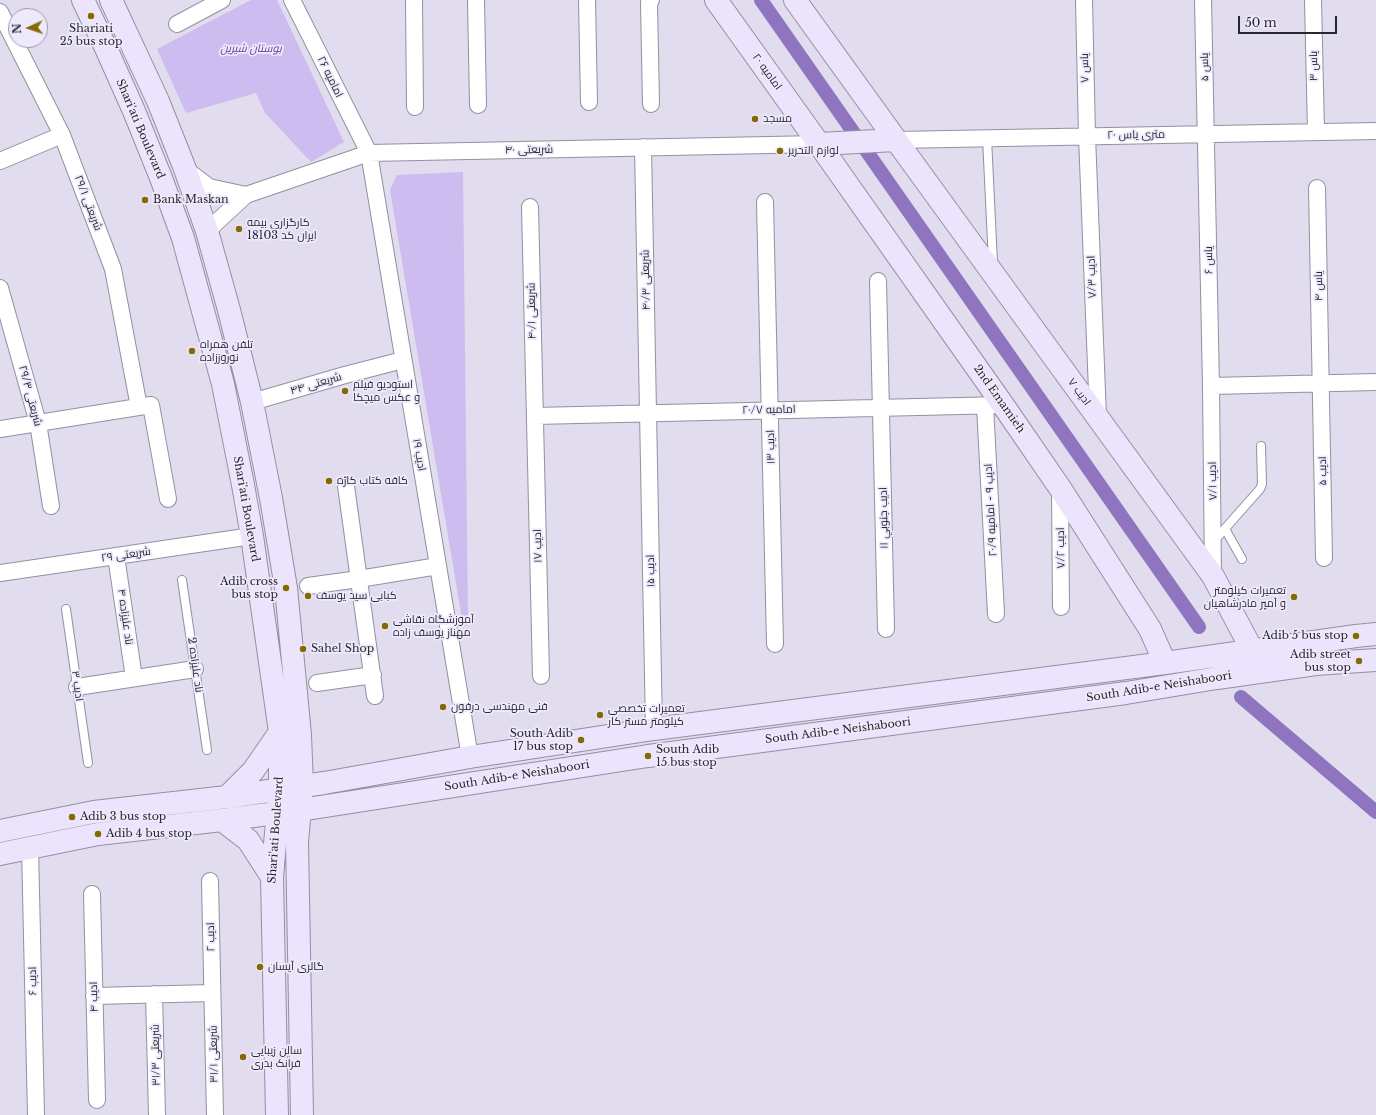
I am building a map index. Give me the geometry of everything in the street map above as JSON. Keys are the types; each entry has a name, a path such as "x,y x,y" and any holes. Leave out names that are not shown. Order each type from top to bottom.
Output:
{"main road":[{"name":"Shari'ati Boulevard","path":"83,0 134,111 183,238 223,384 252,536 280,732 279,812 272,877 278,1115"},
{"name":"Shari'ati Boulevard","path":"111,0 158,101 185,169 207,231 252,402 268,480 286,588 300,735 302,786 297,842 302,1115"},
{"name":"امامیه ۲۰","path":"716,0 819,144"},
{"path":"795,0 896,140"},
{"path":"819,144 896,140"},
{"name":"ادیب ۷","path":"896,140 1213,576 1252,650"},
{"name":"2nd Emamieh","path":"819,144 994,406 1060,488 1150,629 1166,663"},
{"name":"South Adib-e Neishaboori","path":"0,831 94,812 227,797 324,783 470,757 654,729 1166,663 1376,634"},
{"name":"South Adib-e Neishaboori","path":"0,854 98,834 300,810 648,756 1126,693 1216,678 1316,664 1376,660"},
{"path":"227,797 253,771 280,732"},
{"path":"222,820 248,840 272,877"}],"street":[{"path":"177,24 222,0"},
{"name":"امامیه ۲۶","path":"292,0 368,153"},
{"path":"414,0 415,107"},
{"path":"476,0 478,104"},
{"path":"587,0 589,102"},
{"path":"651,0 649,3 651,104"},
{"name":"یاس ۷","path":"1084,0 1087,136"},
{"name":"یاس ۵","path":"1203,0 1206,134"},
{"name":"یاس ۳","path":"1313,0 1316,132"},
{"name":"شریعتی ۲۹/۱","path":"0,12 62,135 113,269 168,499"},
{"name":"۲۰ متری یاس","path":"896,140 1376,130"},
{"name":"یاس ۶","path":"1206,134 1211,386"},
{"path":"0,160 62,135"},
{"name":"ادیب ۷/۳","path":"1087,136 1098,417"},
{"name":"شریعتی ۴۰","path":"207,231 246,195 368,153 819,144"},
{"name":"شریعتی ۴۰/۳","path":"642,147 648,413"},
{"name":"ادیب ۱۹","path":"368,153 470,757"},
{"path":"185,169 209,187 246,195"},
{"name":"یاس ۴","path":"1317,188 1321,383"},
{"name":"ادیب ۱۳","path":"765,202 776,644"},
{"name":"شریعتی ۴۰/۱","path":"530,207 535,416"},
{"name":"ادیب جنوبي ١١","path":"878,281 886,629"},
{"name":"شریعتی ۲۹/۳","path":"1,295 38,423 51,506"},
{"name":"شریعتی ۴۴","path":"252,402 403,360"},
{"path":"1211,386 1376,382"},
{"name":"ادیب ۵","path":"1321,383 1324,558"},
{"name":"ادیب ۷/۱","path":"1211,386 1214,540 1213,576"},
{"path":"0,429 145,406"},
{"name":"امامیه ۲۰/۷","path":"535,416 994,406"},
{"name":"ادیب ۹ - امامیه ۲۰/۹","path":"994,406 996,614"},
{"name":"ادیب ۱۵","path":"648,413 654,729"},
{"name":"ادیب ۱۷","path":"535,416 541,676"},
{"path":"346,486 375,696"},
{"name":"ادیب ۷/۲","path":"1060,488 1061,607"},
{"name":"شریعتی ۲۹","path":"0,574 252,536"},
{"name":"ناد علیزاده ۴","path":"116,556 134,678"},
{"path":"308,586 359,580 438,566"},
{"path":"77,687 195,669"},
{"path":"317,683 373,675"},
{"name":"ادیب ۶","path":"30,847 36,1115"},
{"name":"ادیب ۲","path":"210,881 212,993"},
{"name":"ادیب ۴","path":"92,894 97,1100"},
{"path":"94,996 212,993"},
{"name":"شریعتی ۳۱/۱","path":"212,993 215,1115"},
{"name":"شریعتی ۳۱/۳","path":"154,994 157,1115"}],"lane":[{"path":"987,138 994,274"},
{"path":"1214,540 1260,489 1262,484 1261,446"},
{"path":"1225,529 1242,559"},
{"name":"ناد علیزاده 2","path":"182,580 207,750"},
{"name":"ادیب ۳","path":"66,609 88,763"}],"green space":[{"name":"بوستان شیرین","path":"251,0 277,0 344,142 311,162 265,113 256,93 186,113 157,49"},
{"path":"463,172 468,626 463,625 390,190 397,175"}],"waterway":[{"path":"761,0 1199,627"},
{"path":"1241,697 1376,812"}],"place":[{"name":"Shariati 25 bus stop","path":"91,16"},
{"name":"مسجد","path":"755,119"},
{"name":"لوازم التحریر","path":"780,151"},
{"name":"Bank Maskan","path":"145,200"},
{"name":"کارگزاری بیمه ایران کد 18103","path":"239,229"},
{"name":"تلفن همراه نوروززاده","path":"192,351"},
{"name":"استودیو فیلم و عکس میچکا","path":"345,391"},
{"name":"کافه کتاب کاژه","path":"329,481"},
{"name":"Adib cross bus stop","path":"286,588"},
{"name":"کبابی سید یوسف","path":"308,596"},
{"name":"تعمیرات کیلومتر و آمپر مادرشاهیان","path":"1294,597"},
{"name":"آموزشگاه نقاشی مهناز یوسف زاده","path":"385,626"},
{"name":"Adib 5 bus stop","path":"1356,636"},
{"name":"Sahel Shop","path":"303,649"},
{"name":"Adib street bus stop","path":"1359,661"},
{"name":"فنی مهندسی درفون","path":"443,707"},
{"name":"تعمیرات تخصصی کیلومتر مستر کار","path":"600,715"},
{"name":"South Adib 17 bus stop","path":"581,740"},
{"name":"South Adib 15 bus stop","path":"648,756"},
{"name":"Adib 3 bus stop","path":"72,817"},
{"name":"Adib 4 bus stop","path":"98,834"},
{"name":"گالری آيسان","path":"260,967"},
{"name":"سالن زیبایی فرانک بدری","path":"243,1057"}]}
